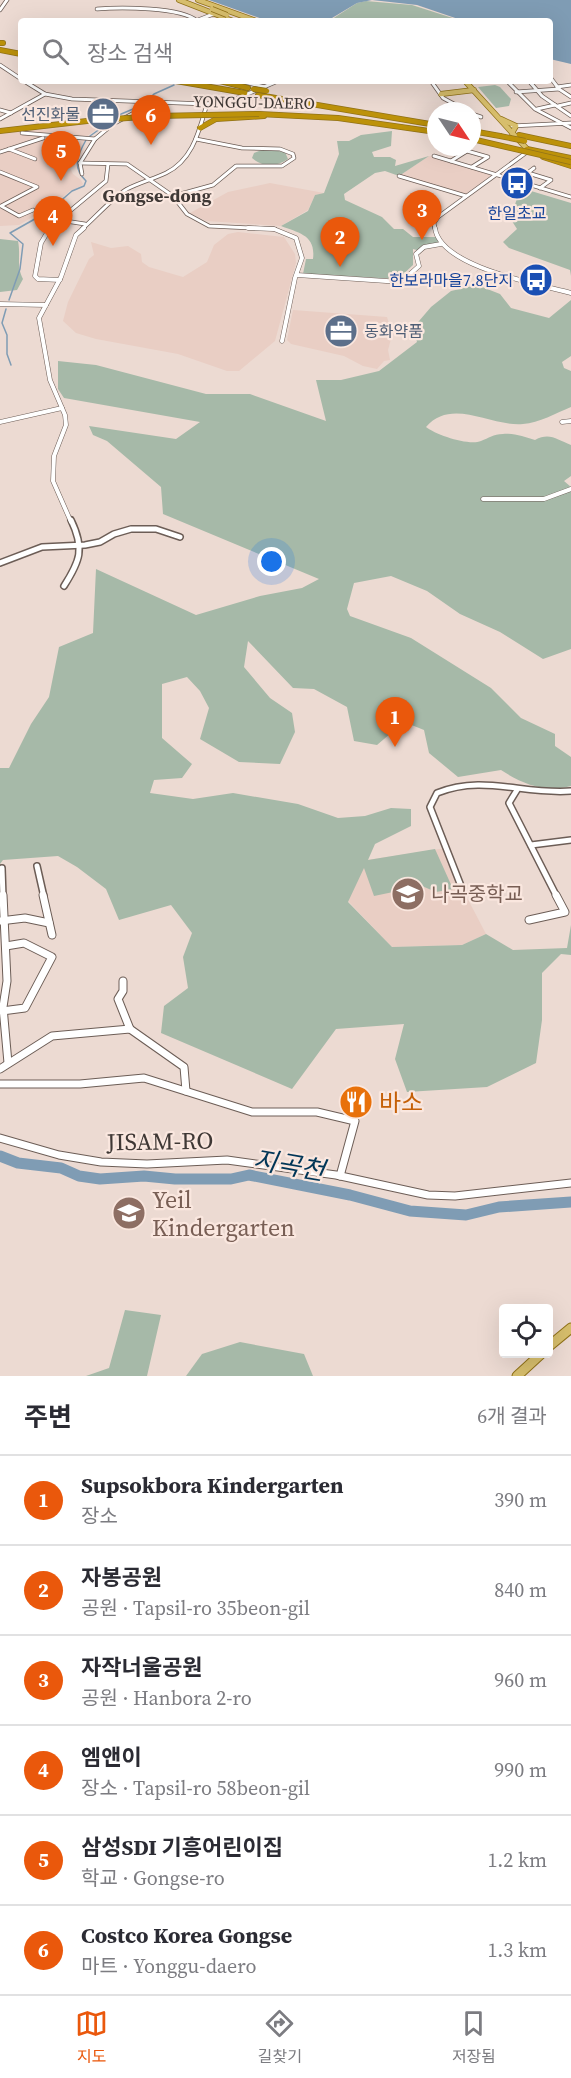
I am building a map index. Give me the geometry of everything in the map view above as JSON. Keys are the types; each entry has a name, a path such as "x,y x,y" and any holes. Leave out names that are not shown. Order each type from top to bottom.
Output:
{"highway":[{"path":"1,44 18,48"},
{"path":"0,50 18,53"},
{"path":"200,84 249,90 266,89 427,118"},
{"path":"216,84 249,90"},
{"path":"230,84 258,95 427,123"},
{"name":"YONGGU-DAERO","path":"0,131 155,116 259,114 379,123 427,131"},
{"path":"200,128 216,119 290,115"},
{"path":"481,131 525,141 571,148"},
{"path":"500,134 519,135 571,148"},
{"path":"481,140 571,162"},
{"path":"527,150 571,162"}],"main road":[{"path":"179,0 235,18"},
{"path":"185,0 226,18"},
{"path":"198,0 248,18"},
{"path":"459,91 464,88 465,84"},
{"path":"468,84 527,150"},
{"path":"441,94 474,90"},
{"path":"459,91 481,98"},
{"path":"496,117 516,126 512,133"},
{"path":"553,1344 571,1328"},
{"path":"517,1376 536,1358"}],"street":[{"path":"0,10 7,0"},
{"path":"97,9 152,8 190,18"},
{"path":"201,18 213,12 227,10"},
{"path":"0,65 18,77"},
{"path":"553,81 558,88 571,97"},
{"path":"29,84 45,94 72,99 207,104 238,98 266,89 274,84"},
{"path":"250,84 266,89"},
{"path":"433,84 450,102"},
{"path":"509,84 515,92 537,109 557,123 571,128"},
{"path":"531,84 535,90 571,116"},
{"path":"515,92 571,85"},
{"path":"0,119 45,94"},
{"path":"82,174 80,163 94,139 117,120 151,103"},
{"path":"537,109 571,103"},
{"path":"64,586 79,563 78,535 52,481 54,456 66,425 62,408 50,380 39,329 39,318 60,280 72,241 86,224 126,190 168,172 181,163 196,140 207,104"},
{"path":"0,110 11,113"},
{"path":"505,126 571,123"},
{"path":"22,133 94,139"},
{"path":"0,152 47,136"},
{"path":"173,195 221,181 230,170 240,165 278,166 285,165 294,158 292,154 279,147 240,148 217,141 196,140"},
{"path":"9,149 35,159"},
{"path":"527,150 438,217 434,223 436,237 441,244 472,262 571,293"},
{"path":"451,161 467,151 488,157 472,167"},
{"path":"434,156 571,197"},
{"path":"80,163 127,164 147,180 173,195 187,214 209,226 274,229 296,238 302,258 282,341"},
{"path":"60,280 38,279 35,276 41,243 50,228 105,182 108,164"},
{"path":"517,181 534,168"},
{"path":"0,172 37,187 1,206 19,216 33,210"},
{"path":"528,172 551,180 540,188"},
{"path":"0,177 6,174"},
{"path":"399,176 466,196"},
{"path":"59,220 86,224"},
{"path":"297,275 401,282 419,266 416,254 424,248 441,244"},
{"path":"0,304 46,305"},
{"path":"0,422 62,408"},
{"path":"562,422 571,421"},
{"path":"483,499 544,499 571,489"},
{"path":"0,563 21,553 47,546 78,547 101,543 116,533 137,528 158,528 180,537"},
{"path":"461,886 430,807 437,793 454,786 499,784 517,790 548,793 571,791"},
{"path":"517,790 509,803 565,912 530,920"},
{"path":"531,845 571,840"},
{"path":"37,866 52,935"},
{"path":"2,868 2,920 6,946 7,981 2,1011 8,1063"},
{"path":"2,920 25,918 49,923"},
{"path":"2,1011 25,1008 52,957 24,943 6,946"},
{"path":"123,981 123,992 118,999 130,1029 184,1066 186,1091"},
{"path":"0,1069 52,1036 130,1029"},
{"path":"0,1084 80,1084 144,1078 252,1112 317,1112 355,1121 340,1176"},
{"name":"JISAM-RO","path":"0,1138 59,1155 101,1162 147,1164 226,1160 340,1176 399,1190 455,1196 571,1184"}],"shaded area":[{"path":"101,121 106,123 87,136 74,166 70,168 83,184 19,225 0,226 0,134"},
{"path":"429,156 495,175 466,196 399,176"},
{"path":"270,183 324,193 315,195 308,210 281,226 206,221 190,213 228,192"},
{"path":"238,232 284,237 295,254 296,263 275,341 239,371 227,371 178,354 96,339 76,333 63,321 68,302 89,259 94,255 91,242 111,248 128,246 141,254 142,262 149,267 183,277 207,262 214,245 228,234"},
{"path":"293,310 387,317 390,327 379,337 391,339 388,350 390,360 384,361 377,369 363,366 344,356 291,344 287,340"},
{"name":"나곡중학교","path":"446,848 461,886 486,934 462,945 392,947 348,901 367,860"}],"green space":[{"path":"366,1 412,5 453,18 334,18 357,3"},
{"path":"495,85 511,99 509,106 496,108 478,87"},
{"path":"392,131 391,146 372,152 374,157 390,157 396,160 395,166 429,156 399,176 385,171 375,173 344,194 345,200 382,217 394,229 403,229 413,237 436,237 441,244 420,251 413,249 413,265 398,279 303,274 306,259 313,259 312,245 305,236 281,226 308,211 315,195 324,193 339,154 337,141 349,141 361,135"},
{"path":"264,149 285,152 288,159 270,165 252,158 254,153"},
{"path":"521,188 571,203 571,276 570,270 509,248 503,242 517,229 510,218"},
{"path":"0,239 18,241 23,279 17,290 0,292"},
{"path":"477,285 500,294 511,308 549,318 571,300 571,356 562,362 564,368 571,371 571,407 541,420 523,424 498,422 472,415 448,414 436,418 426,427 445,436 469,442 507,434 535,440 549,437 571,445 571,476 564,481 571,487 571,649 543,659 500,632 460,614 427,591 391,576 354,583 347,609 350,616 411,638 491,688 521,718 555,734 555,746 571,757 571,786 543,788 534,786 501,770 458,777 429,753 424,730 404,722 377,745 354,741 347,707 314,689 293,688 248,641 244,667 270,698 292,713 295,732 280,764 239,762 200,739 209,708 200,691 187,677 162,684 162,738 192,764 182,778 154,780 150,793 193,799 233,793 298,804 338,818 365,816 391,808 411,809 411,826 375,844 368,860 435,849 453,889 436,892 422,886 374,896 364,868 348,902 392,947 462,945 486,934 513,950 567,948 571,925 571,955 561,954 542,973 542,1020 536,1063 487,1087 407,1092 395,1059 404,1024 336,1029 292,1089 161,1033 164,1006 188,988 183,957 192,933 171,905 119,920 106,889 58,856 3,860 0,864 0,768 9,768 31,724 49,697 59,647 93,633 96,569 196,615 260,596 302,588 319,579 163,514 161,487 107,441 93,435 89,426 176,439 200,422 64,398 58,389 58,361 96,365 206,394 250,394 326,421 316,380 341,380 379,371 417,342 413,328 431,307 451,291"},
{"path":"125,1310 161,1315 147,1376 86,1376 109,1368"},
{"path":"240,1342 304,1354 313,1376 186,1376 202,1354"}],"water":[{"path":"209,0 372,0 357,3 332,18 260,18"},
{"path":"372,0 571,0 571,64 553,60 553,18 455,18 417,5"}],"waterway":[{"path":"148,100 154,94 174,85"},
{"path":"114,117 145,104"},
{"path":"90,136 111,121"},
{"path":"9,300 20,269 23,244 10,233 49,211 72,191 84,186 86,181 79,171 77,161 86,140"},
{"path":"6,309 2,323 7,335 7,354 11,365"},
{"name":"지곡천","path":"0,1156 18,1163 61,1168 79,1176 100,1179 144,1176 175,1179 231,1179 249,1175 350,1195 410,1211 466,1215 499,1207 571,1202"}],"place":[{"name":"선진화물","path":"103,114"},
{"name":"Costco Korea Gongse","path":"151,145"},
{"name":"삼성SDI 기흥어린이집","path":"61,181"},
{"name":"한일초교","path":"517,183"},
{"name":"자작너울공원","path":"422,240"},
{"name":"엠앤이","path":"53,246"},
{"name":"자봉공원","path":"340,267"},
{"name":"한보라마을7.8단지","path":"536,280"},
{"name":"동화약품","path":"341,331"},
{"name":"Supsokbora Kindergarten","path":"395,747"},
{"name":"나곡중학교","path":"408,894"},
{"name":"바소","path":"356,1102"},
{"name":"Yeil Kindergarten","path":"129,1213"}],"district":[{"name":"Gongse-dong","path":"157,195"}]}
